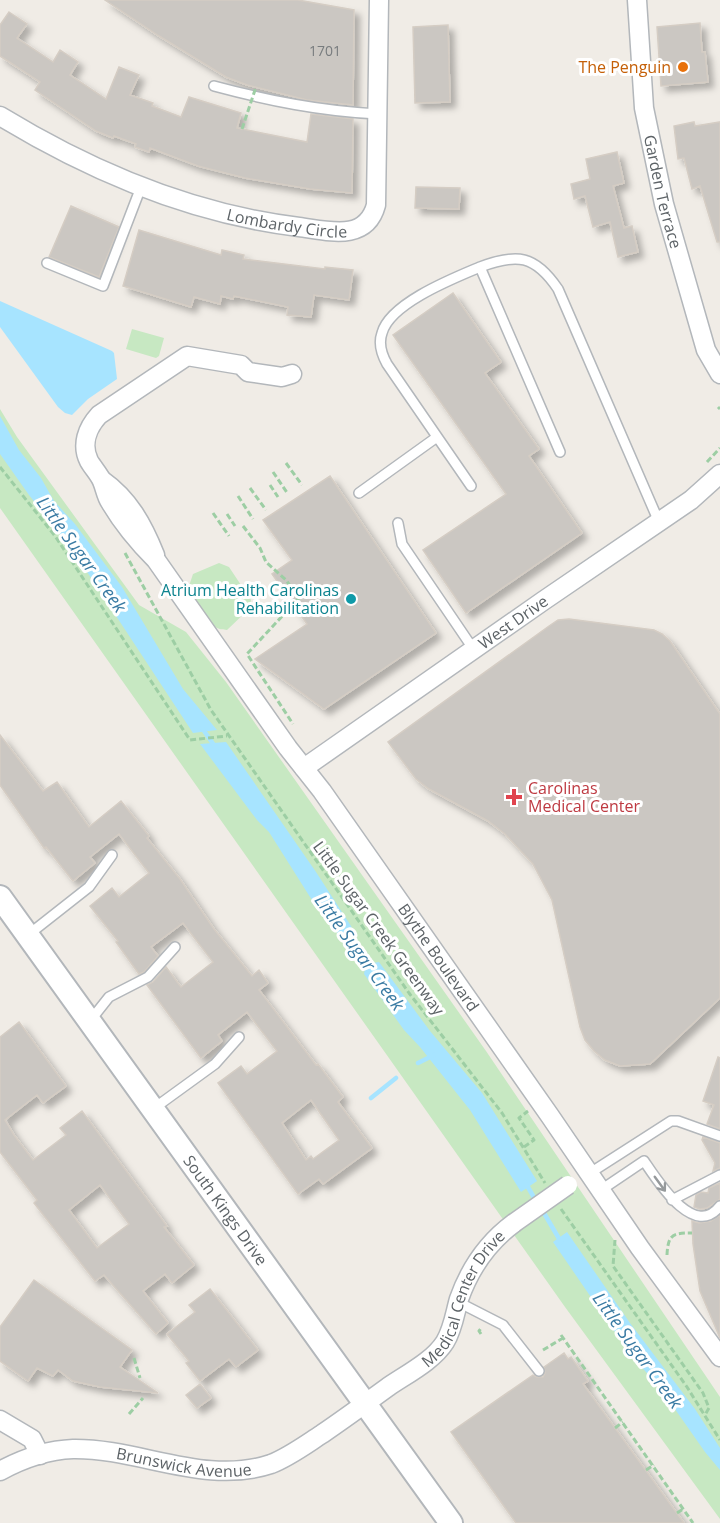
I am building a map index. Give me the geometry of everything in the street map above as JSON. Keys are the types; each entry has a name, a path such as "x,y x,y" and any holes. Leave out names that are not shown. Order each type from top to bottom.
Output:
{"street":[{"name":"Lombardy Circle","path":"0,116 72,157 141,187 195,206 276,225 357,230 366,225 374,215 376,205 379,0"},
{"name":"Garden Terrace","path":"637,0 643,99 664,204 706,350 720,374"},
{"name":"Blythe Boulevard","path":"241,365 187,356 99,415 87,433 85,444 89,461 102,480 109,501 135,540 156,560 590,1173 640,1248 720,1357"},
{"name":"West Drive","path":"304,768 691,500 720,474"},
{"name":"South Kings Drive","path":"0,897 450,1523"},
{"name":"Medical Center Drive","path":"364,1404 441,1348 472,1269 484,1250 500,1233 568,1185 590,1173"},
{"name":"Brunswick Avenue","path":"0,1471 40,1455 61,1450 83,1449 212,1470 246,1470 272,1463 296,1452 364,1404"},
{"path":"0,1420 32,1439 40,1455"}],"lane":[{"path":"214,86 297,106 337,112 378,114"},
{"path":"47,263 104,286 141,187"},
{"path":"471,486 383,356 380,345 382,333 387,322 409,303 438,285 499,260 516,257 535,264 548,275 558,289 659,522"},
{"path":"480,267 560,452"},
{"path":"359,493 438,437"},
{"path":"398,523 402,544 474,650"},
{"path":"28,935 89,887 112,855"},
{"path":"90,1021 110,997 148,977 176,948"},
{"path":"153,1110 215,1064 239,1037"},
{"path":"590,1173 671,1121 678,1121 720,1136"},
{"path":"633,1145 672,1200 683,1209 701,1216 709,1216 720,1206"},
{"path":"601,1190 644,1161"},
{"path":"672,1200 720,1175"},
{"path":"458,1302 503,1325 539,1371"}],"path":[{"path":"242,129 256,87"},
{"path":"286,463 302,484"},
{"path":"0,467 55,536 190,740 228,735"},
{"path":"273,472 288,494"},
{"path":"270,485 278,497"},
{"path":"250,488 266,510"},
{"path":"238,496 254,519"},
{"path":"213,513 229,536"},
{"path":"228,514 235,526"},
{"path":"243,526 254,539 266,562 286,580 299,598 298,602 247,654 296,728"},
{"name":"Little Sugar Creek Greenway","path":"122,544 126,556 195,684 228,735 409,993 485,1089 524,1147 546,1186"},
{"path":"524,1147 534,1140 519,1118 530,1110"},
{"path":"558,1203 720,1440"},
{"path":"616,1233 613,1266 703,1393 709,1408 705,1415"},
{"path":"666,1258 668,1245 673,1235 693,1233"},
{"path":"481,1334 479,1331 483,1325"},
{"path":"543,1350 562,1337 693,1523"},
{"path":"134,1358 140,1378"},
{"path":"129,1414 143,1398"},
{"path":"615,1428 623,1422"},
{"path":"646,1470 654,1465"},
{"path":"677,1513 683,1509"}],"green space":[{"path":"132,329 164,338 159,356 156,358 126,349"},
{"path":"0,409 17,437 139,605 186,632 226,682 486,1051 720,1397 720,1519 565,1307 0,508"},
{"path":"219,563 229,567 251,600 249,609 227,630 217,628 209,620 189,586 193,574"}],"water":[{"path":"0,301 112,351 117,379 88,399 72,415 65,413 58,407 0,327"},
{"path":"0,416 19,450 41,478 54,501 75,524 122,587 183,689 217,730 193,733 74,552 0,454"},
{"path":"226,742 316,872 351,926 357,942 373,963 379,962 430,1031 482,1093 537,1181 521,1192 470,1110 404,1030 364,974 365,969 310,897 269,832 257,820 200,744"},
{"path":"567,1232 630,1323 695,1409 720,1448 720,1470 663,1392 628,1351 553,1242"}],"building":[{"path":"105,0 298,0 354,10 353,105 307,100 247,85 226,77"},
{"path":"9,12 27,24 17,38 53,62 60,50 78,62 70,75 106,99 119,67 139,75 130,95 181,117 189,97 241,113 237,128 307,142 311,114 353,119 352,193 310,189 245,178 198,166 150,148 149,152 135,147 136,144 96,131 35,90 40,82 0,56 0,25"},
{"name":"The Penguin","path":"700,23 702,52 705,52 708,82 661,86 657,27"},
{"path":"448,25 450,102 415,103 413,27"},
{"path":"694,122 695,126 720,122 720,242 717,242 700,186 692,189 684,158 678,159 674,126"},
{"path":"617,152 624,183 613,186 624,228 632,226 638,252 618,257 610,222 593,227 585,196 574,199 571,184 590,179 586,159"},
{"path":"416,187 460,188 459,209 415,208"},
{"path":"71,206 119,227 99,277 49,257"},
{"path":"139,230 221,255 222,250 244,255 243,259 353,270 349,300 314,295 311,317 287,315 288,307 234,296 233,299 221,296 220,304 194,297 191,307 123,286"},
{"path":"453,293 501,362 485,373 539,449 529,456 582,533 466,613 423,550 506,494 393,335"},
{"name":"Atrium Health Carolinas Rehabilitation","path":"330,476 436,633 324,709 255,659 307,624 272,574 292,560 263,520"},
{"path":"569,619 654,630 662,634 670,641 720,714 720,998 650,1064 620,1066 605,1060 585,1040 580,1027 552,900 533,864 505,834 488,821 429,789 416,779 388,742 549,626 558,620"},
{"path":"0,735 43,791 57,782 89,827 121,801 149,836 147,838 180,879 214,929 252,976 259,970 268,983 259,990 343,1097 338,1102 372,1148 323,1184 319,1179 298,1194 218,1083 241,1066 247,1074 277,1051 247,1012 218,1035 222,1041 201,1058 147,985 153,982 166,967 181,987 213,962 183,923 151,947 158,956 144,972 139,974 116,942 118,941 90,906 112,888 119,897 149,873 119,834 90,857 95,863 73,881 46,847 44,848 0,785","holes":["311,1100 339,1140 313,1159 311,1156 306,1160 282,1123"]},
{"path":"19,1022 66,1086 43,1103 37,1095 5,1120 33,1160 66,1135 60,1128 82,1111 167,1226 164,1227 194,1265 172,1283 165,1274 143,1291 168,1323 156,1334 104,1275 95,1281 34,1203 37,1200 0,1152 0,1037","holes":["100,1185 129,1224 97,1248 69,1210"]},
{"path":"718,1057 720,1058 720,1129 707,1124 714,1105 703,1101"},
{"path":"703,1137 720,1143 720,1168 713,1171 715,1163 702,1140"},
{"path":"720,1183 720,1199 707,1208 694,1207 696,1195 701,1192 708,1193 709,1188"},
{"path":"720,1215 720,1338 700,1291 692,1221 699,1223 711,1221"},
{"path":"34,1280 132,1350 120,1367 158,1393 100,1387 73,1381 58,1370 53,1376 37,1368 28,1381 0,1361 0,1327"},
{"path":"210,1289 258,1350 236,1367 229,1359 200,1381 186,1363 189,1361 167,1334 195,1312 189,1305"},
{"path":"564,1353 568,1359 571,1357 588,1381 583,1384 684,1523 516,1523 451,1432 533,1375 543,1377 544,1367"},
{"path":"200,1384 211,1398 197,1408 186,1395"}],"waterway":[{"name":"Little Sugar Creek","path":"202,728 216,748"},
{"path":"418,1063 434,1055"},
{"path":"371,1098 396,1078"},
{"name":"Little Sugar Creek","path":"525,1182 536,1201"},
{"name":"Little Sugar Creek","path":"541,1208 561,1242"}],"place":[{"name":"The Penguin","path":"683,67"},
{"name":"Atrium Health Carolinas Rehabilitation","path":"351,599"},
{"name":"Carolinas Medical Center","path":"514,797"}]}
